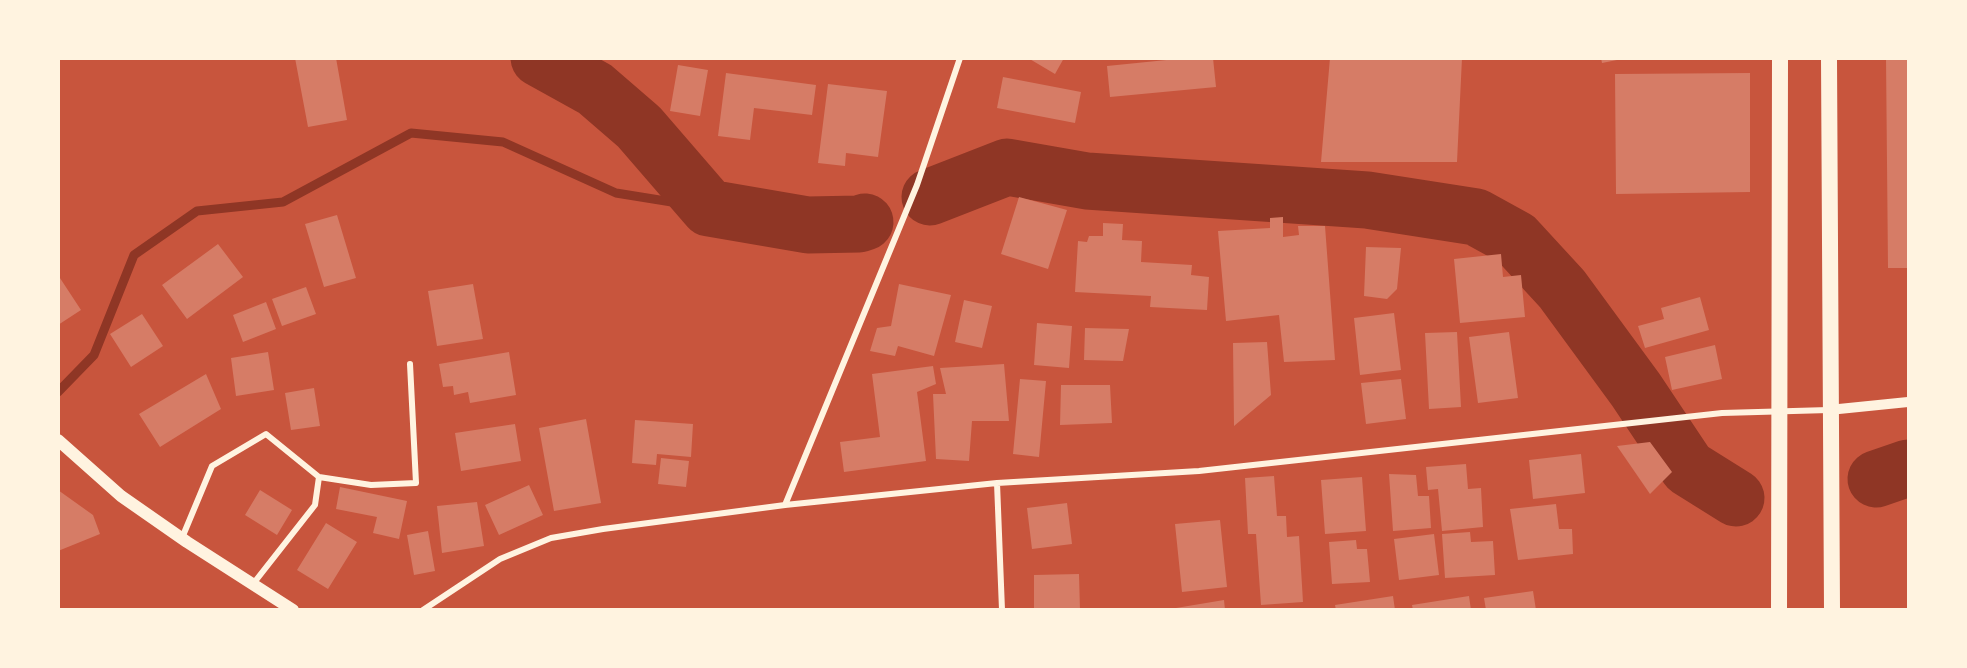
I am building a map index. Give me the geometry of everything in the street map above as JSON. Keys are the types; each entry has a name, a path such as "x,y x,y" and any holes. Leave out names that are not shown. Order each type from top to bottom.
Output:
{"highway":[{"path":"1779,609 1780,58"},
{"path":"1829,58 1829,410 1832,609"}],"main road":[{"path":"58,440 121,496 293,609"}],"street":[{"path":"785,505 917,185 960,58"},
{"path":"182,538 212,466 266,434 319,477 371,485 416,483 410,364"},
{"path":"423,609 500,559 551,538 603,529 785,505 997,483 1199,471 1722,412 1829,410 1908,402"},
{"path":"253,584 315,505 319,477"},
{"path":"997,483 1002,609"}],"building":[{"path":"295,58 336,58 347,120 308,127"},
{"path":"1028,58 1064,58 1055,74"},
{"path":"1186,58 1213,58 1216,87 1110,97 1107,66"},
{"path":"1330,58 1462,58 1457,162 1321,162"},
{"path":"1601,58 1617,58 1617,60 1602,63"},
{"path":"1886,58 1908,58 1908,268 1888,268"},
{"path":"678,65 708,70 700,116 670,111"},
{"path":"726,73 816,85 812,115 754,108 750,140 718,136"},
{"path":"1750,73 1750,192 1616,194 1615,74"},
{"path":"1003,77 1081,92 1075,123 997,108"},
{"path":"828,84 887,91 878,157 846,153 845,166 818,163"},
{"path":"1019,197 1067,210 1048,269 1001,254"},
{"path":"337,215 356,278 324,287 305,224"},
{"path":"1283,217 1283,237 1299,235 1298,226 1325,226 1335,360 1284,362 1279,315 1226,321 1218,231 1270,228 1270,218"},
{"path":"1103,223 1123,224 1122,240 1142,241 1141,262 1192,265 1191,275 1209,277 1207,310 1150,307 1151,296 1075,292 1078,241 1087,242 1089,236 1103,236"},
{"path":"218,244 243,277 187,319 162,285"},
{"path":"1366,247 1401,248 1397,289 1387,299 1364,296"},
{"path":"1501,254 1503,277 1521,275 1525,317 1460,323 1454,259"},
{"path":"58,275 81,310 58,325"},
{"path":"473,284 483,339 437,346 428,291"},
{"path":"899,284 951,295 934,356 898,346 895,356 870,351 877,328 891,326"},
{"path":"306,287 316,314 282,326 272,299"},
{"path":"1700,297 1709,330 1645,348 1638,326 1664,319 1661,308"},
{"path":"964,300 992,306 982,348 955,342"},
{"path":"266,302 276,329 243,342 233,315"},
{"path":"1394,313 1401,370 1360,375 1354,318"},
{"path":"142,314 163,346 131,367 110,334"},
{"path":"1037,323 1072,326 1069,368 1034,365"},
{"path":"1085,328 1129,329 1123,361 1084,360"},
{"path":"1457,332 1461,407 1429,409 1425,333"},
{"path":"1509,332 1518,398 1478,403 1469,337"},
{"path":"1267,342 1271,395 1234,426 1233,343"},
{"path":"1715,345 1722,379 1672,390 1665,357"},
{"path":"268,352 274,390 236,396 231,358"},
{"path":"509,352 516,395 470,403 468,392 454,395 453,386 443,387 439,364"},
{"path":"1004,364 1009,421 972,421 969,461 936,459 933,394 946,394 940,368"},
{"path":"933,366 936,384 917,392 926,461 844,472 840,442 880,437 872,374"},
{"path":"206,374 221,409 160,447 139,414"},
{"path":"1020,379 1046,381 1039,457 1013,454"},
{"path":"1401,379 1406,419 1366,424 1361,383"},
{"path":"1061,385 1110,385 1112,423 1060,425"},
{"path":"314,388 320,426 291,430 285,393"},
{"path":"586,419 601,503 554,511 539,428"},
{"path":"635,420 693,424 691,457 657,454 656,465 632,463"},
{"path":"515,424 521,461 461,471 455,433"},
{"path":"1650,442 1672,472 1650,494 1617,446"},
{"path":"1581,454 1585,493 1533,499 1529,460"},
{"path":"661,458 689,461 686,487 658,484"},
{"path":"1466,464 1468,489 1481,488 1483,527 1442,531 1438,489 1428,490 1426,467"},
{"path":"1389,474 1416,475 1418,496 1429,496 1431,528 1393,531"},
{"path":"1274,476 1277,516 1286,516 1287,537 1299,536 1303,602 1261,605 1256,534 1248,534 1245,478"},
{"path":"1362,477 1366,531 1325,534 1321,480"},
{"path":"529,485 543,515 499,535 485,505"},
{"path":"340,487 407,501 399,539 373,533 377,517 336,509"},
{"path":"58,490 93,515 100,534 58,551"},
{"path":"260,490 292,510 277,535 245,515"},
{"path":"477,502 484,546 442,553 437,506"},
{"path":"1067,503 1072,544 1032,549 1027,508"},
{"path":"1556,504 1559,529 1572,529 1573,554 1518,560 1510,509"},
{"path":"1220,520 1227,587 1182,592 1175,524"},
{"path":"326,523 357,542 328,589 297,570"},
{"path":"428,531 435,571 414,575 407,535"},
{"path":"1470,532 1471,542 1493,541 1495,575 1445,578 1442,534"},
{"path":"1434,534 1439,575 1399,580 1394,539"},
{"path":"1356,540 1357,549 1367,549 1370,582 1332,584 1329,542"},
{"path":"1079,574 1080,610 1034,610 1034,575"},
{"path":"1533,591 1536,610 1486,610 1484,598"},
{"path":"1393,596 1395,610 1336,610 1335,605"},
{"path":"1469,596 1471,610 1413,610 1412,605"},
{"path":"1224,600 1225,610 1176,610 1176,608"}],"waterway":[{"path":"539,58 595,89 639,127 709,208 808,225 865,222"},
{"path":"58,392 94,355 134,255 197,211 283,202 411,133 503,142 616,193 709,208"},
{"path":"930,197 1007,167 1087,181 1367,200 1476,217 1516,239 1562,289 1636,390 1688,468 1736,498"},
{"path":"1876,479 1908,468"}]}
